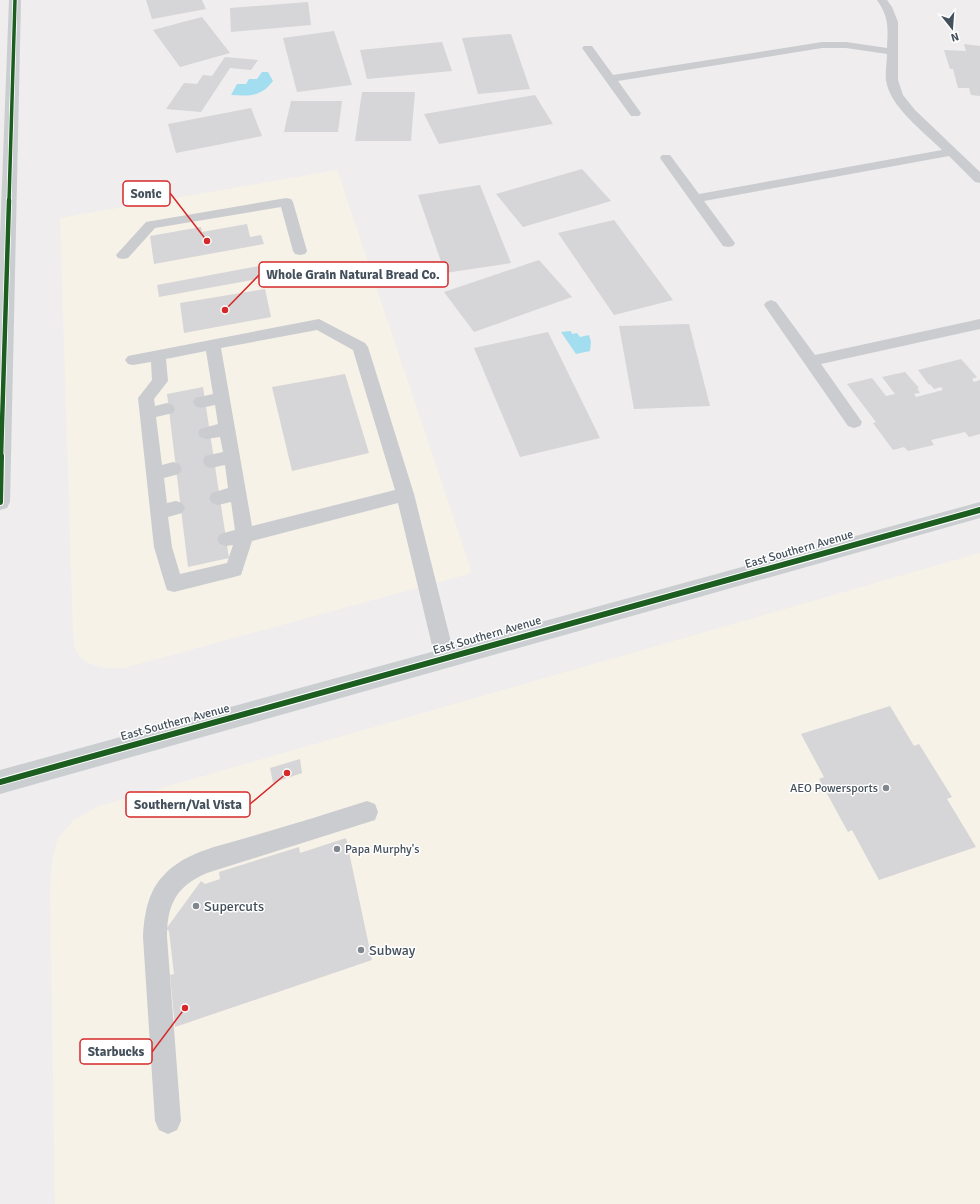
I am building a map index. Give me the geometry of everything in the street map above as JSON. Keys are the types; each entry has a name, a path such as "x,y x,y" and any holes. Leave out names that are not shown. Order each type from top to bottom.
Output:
{"main road":[{"path":"0,502 6,162 15,0"},
{"name":"East Southern Avenue","path":"0,782 980,510"}],"lane":[{"path":"882,0 887,7 893,22 892,80 897,96 911,113 980,179"},
{"path":"611,79 822,45 846,45 892,52"},
{"path":"588,48 635,113"},
{"path":"695,199 952,152"},
{"path":"666,158 728,243"},
{"path":"123,255 151,225 286,202 300,252"},
{"path":"771,305 854,422"},
{"path":"133,360 319,324 360,347 405,494 445,658"},
{"path":"812,361 980,324"},
{"path":"158,355 160,381 146,398 148,414 160,443 154,473 163,547 173,552 174,584 234,569 244,535 213,345"},
{"path":"201,402 222,398"},
{"path":"148,414 167,410"},
{"path":"206,433 227,429"},
{"path":"211,461 232,456"},
{"path":"154,473 173,469"},
{"path":"218,498 238,493"},
{"path":"226,539 405,494"},
{"path":"159,512 176,508"},
{"path":"168,1121 155,930 159,903 166,890 178,877 206,862 368,812"}],"shaded area":[{"path":"337,170 472,573 124,668 105,668 90,664 80,657 74,646 73,633 60,218"},
{"path":"980,553 980,1204 55,1204 50,893 52,860 58,838 74,820 99,806"}],"water":[{"path":"262,72 268,72 273,81 264,90 259,93 249,95 231,95 237,84 246,84 249,79 257,79"},
{"path":"571,331 572,334 577,333 580,337 589,335 591,342 590,351 576,354 561,332"}],"building":[{"path":"146,0 202,0 206,9 152,19"},
{"path":"308,2 311,25 231,32 230,8"},
{"path":"202,17 230,53 180,67 153,30"},
{"path":"334,31 352,85 297,92 283,38"},
{"path":"511,34 530,89 478,94 462,38"},
{"path":"442,42 452,71 367,79 360,50"},
{"path":"964,44 980,46 980,96 971,95 969,88 958,88 953,69 950,69 944,50 966,51"},
{"path":"225,57 258,60 251,70 230,68 201,112 166,109 184,83 197,84 203,75 212,76"},
{"path":"362,92 415,92 411,141 355,141"},
{"path":"535,95 553,124 439,144 424,114"},
{"path":"291,101 342,101 338,132 284,132"},
{"path":"251,108 262,136 176,153 168,124"},
{"path":"582,169 611,201 523,227 496,194"},
{"path":"480,185 511,263 445,273 418,195"},
{"path":"614,220 673,300 614,315 558,233"},
{"path":"247,224 250,237 261,235 264,244 154,264 150,236 201,227 202,232"},
{"path":"539,260 572,297 474,332 444,292"},
{"path":"270,264 273,276 159,297 157,285"},
{"path":"265,289 271,317 184,333 180,303"},
{"path":"689,324 710,406 634,409 619,326"},
{"path":"548,332 600,438 520,457 474,348"},
{"path":"961,359 977,377 972,379 974,382 980,380 980,434 969,437 965,432 931,440 934,445 908,451 904,447 893,450 873,423 876,422 847,384 872,378 886,396 895,394 882,377 905,372 919,388 917,388 920,393 914,394 916,397 943,390 941,387 934,389 930,384 929,385 918,370"},
{"path":"345,374 369,453 292,471 272,387"},
{"path":"203,387 229,558 188,567 167,394"},
{"name":"AEO Powersports","path":"890,706 914,746 919,744 952,797 947,799 976,847 879,880 852,830 848,832 819,779 824,777 801,734"},
{"path":"300,759 302,773 273,783 270,768"},
{"path":"346,838 372,960 175,1027 170,975 174,974 169,931 166,929 201,881 205,884 220,879 219,872 299,847 300,853"}],"cycle path":[{"path":"0,502 15,0"},
{"path":"0,782 980,510"}],"place":[{"name":"Sonic","path":"207,241"},
{"name":"Whole Grain Natural Bread Co.","path":"225,310"},
{"name":"Southern/Val Vista","path":"287,773"},
{"name":"AEO Powersports","path":"886,788"},
{"name":"Papa Murphy's","path":"337,849"},
{"name":"Supercuts","path":"196,906"},
{"name":"Subway","path":"361,950"},
{"name":"Starbucks","path":"185,1008"}]}
